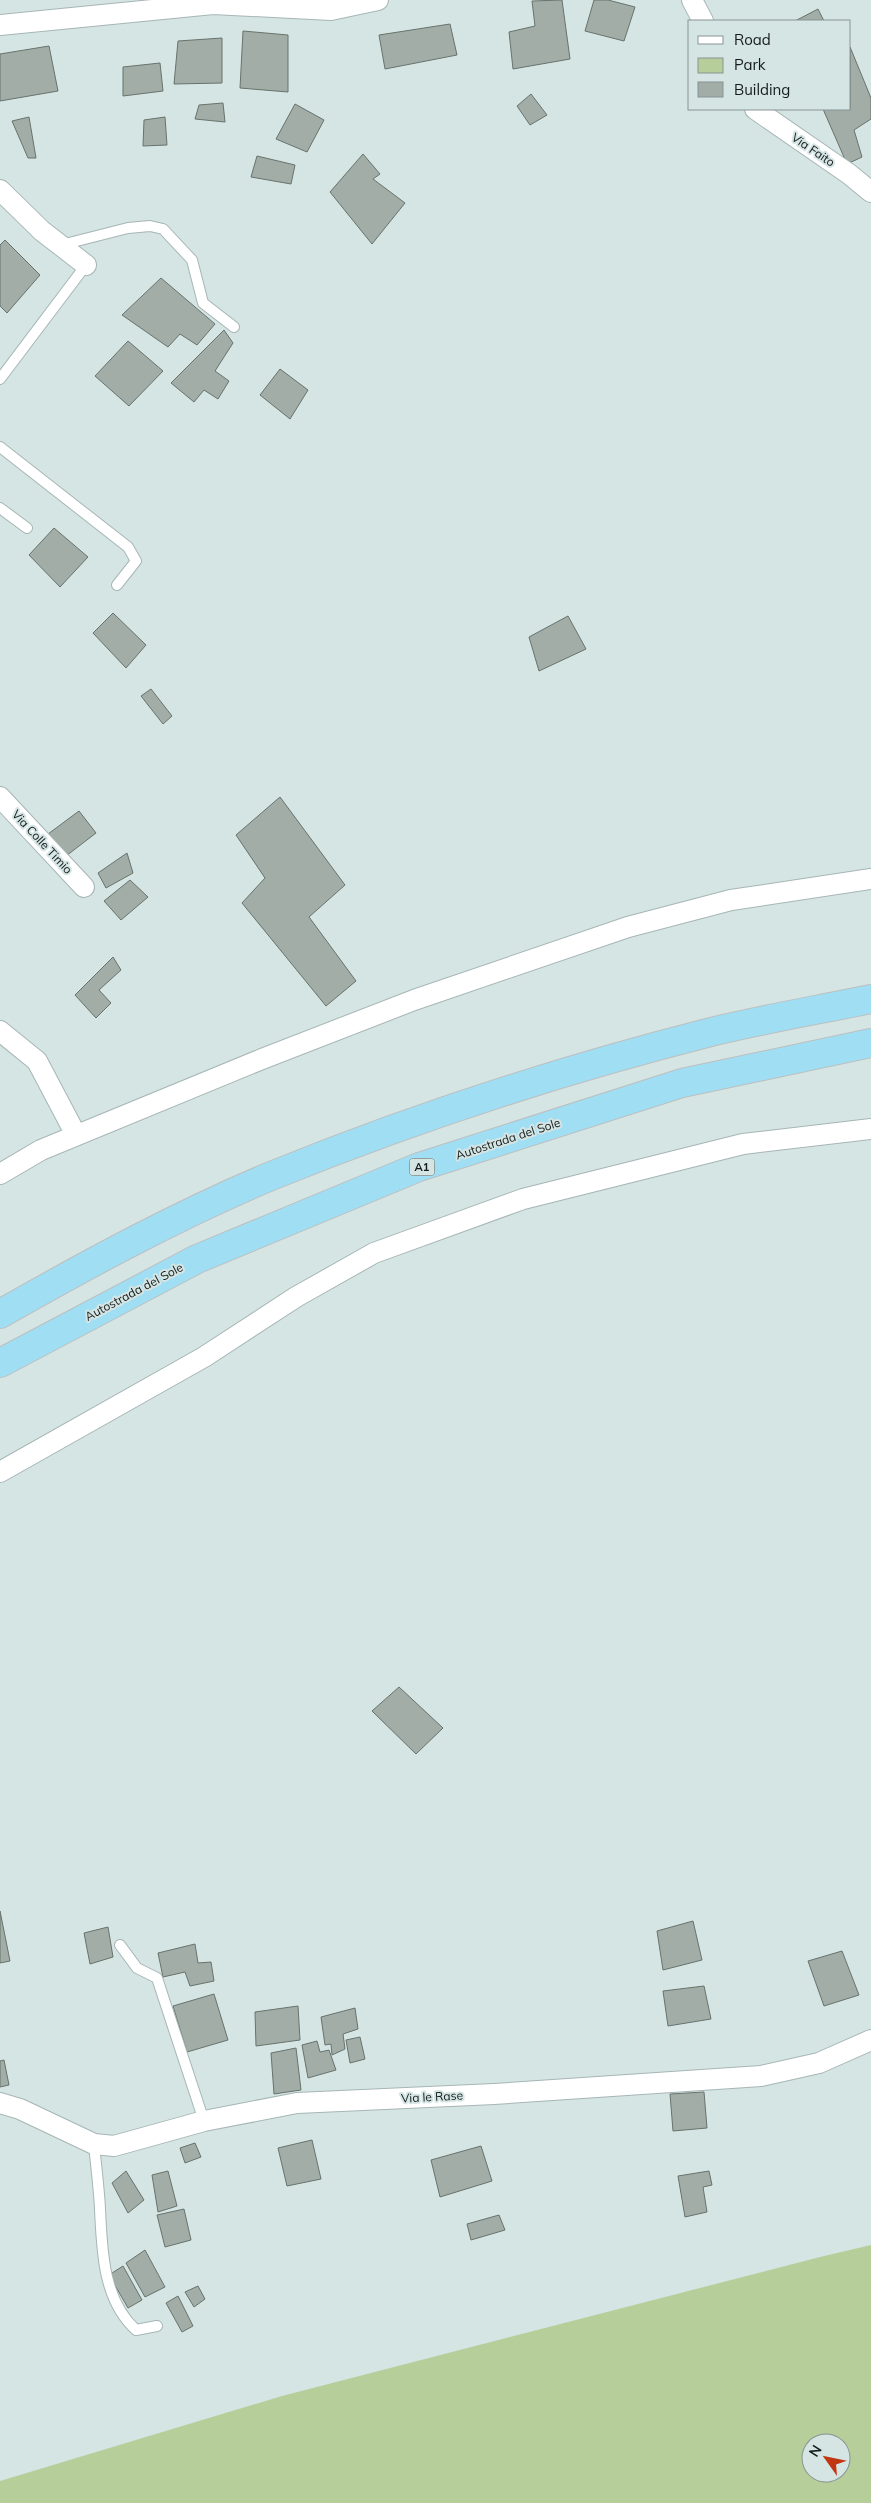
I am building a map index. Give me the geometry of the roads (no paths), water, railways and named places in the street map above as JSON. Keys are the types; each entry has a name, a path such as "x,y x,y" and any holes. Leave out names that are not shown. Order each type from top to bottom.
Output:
{"highway":[{"path":"0,1314 74,1272 203,1207 270,1177 388,1130 552,1076 712,1032 871,999"},
{"name":"Autostrada del Sole","path":"0,1363 197,1259 419,1167 682,1083 871,1043"}],"street":[{"path":"0,25 213,4 330,10 378,0"},
{"path":"692,0 702,20"},
{"name":"Via Faito","path":"756,110 849,174 871,192"},
{"path":"0,190 42,231 86,265"},
{"name":"Via Colle Timio","path":"0,797 84,887"},
{"path":"0,1174 41,1150 76,1135 405,1003 628,927 731,900 871,879"},
{"path":"0,1031 37,1061 76,1135"},
{"path":"0,1472 204,1357 296,1296 374,1253 523,1199 743,1144 871,1130"},
{"name":"Via le Rase","path":"0,2103 20,2109 94,2144 114,2146 204,2121 297,2104 467,2096 761,2076 819,2063 871,2040"}],"lane":[{"path":"61,245 128,228 150,226 163,229 192,260 203,303 234,327"},
{"path":"0,379 86,265"},
{"path":"0,447 128,547 136,561 118,585"},
{"path":"0,508 27,528"},
{"path":"120,1946 136,1968 157,1978 204,2121"},
{"path":"94,2144 101,2240 106,2273 124,2319 136,2330 157,2326"}]}
